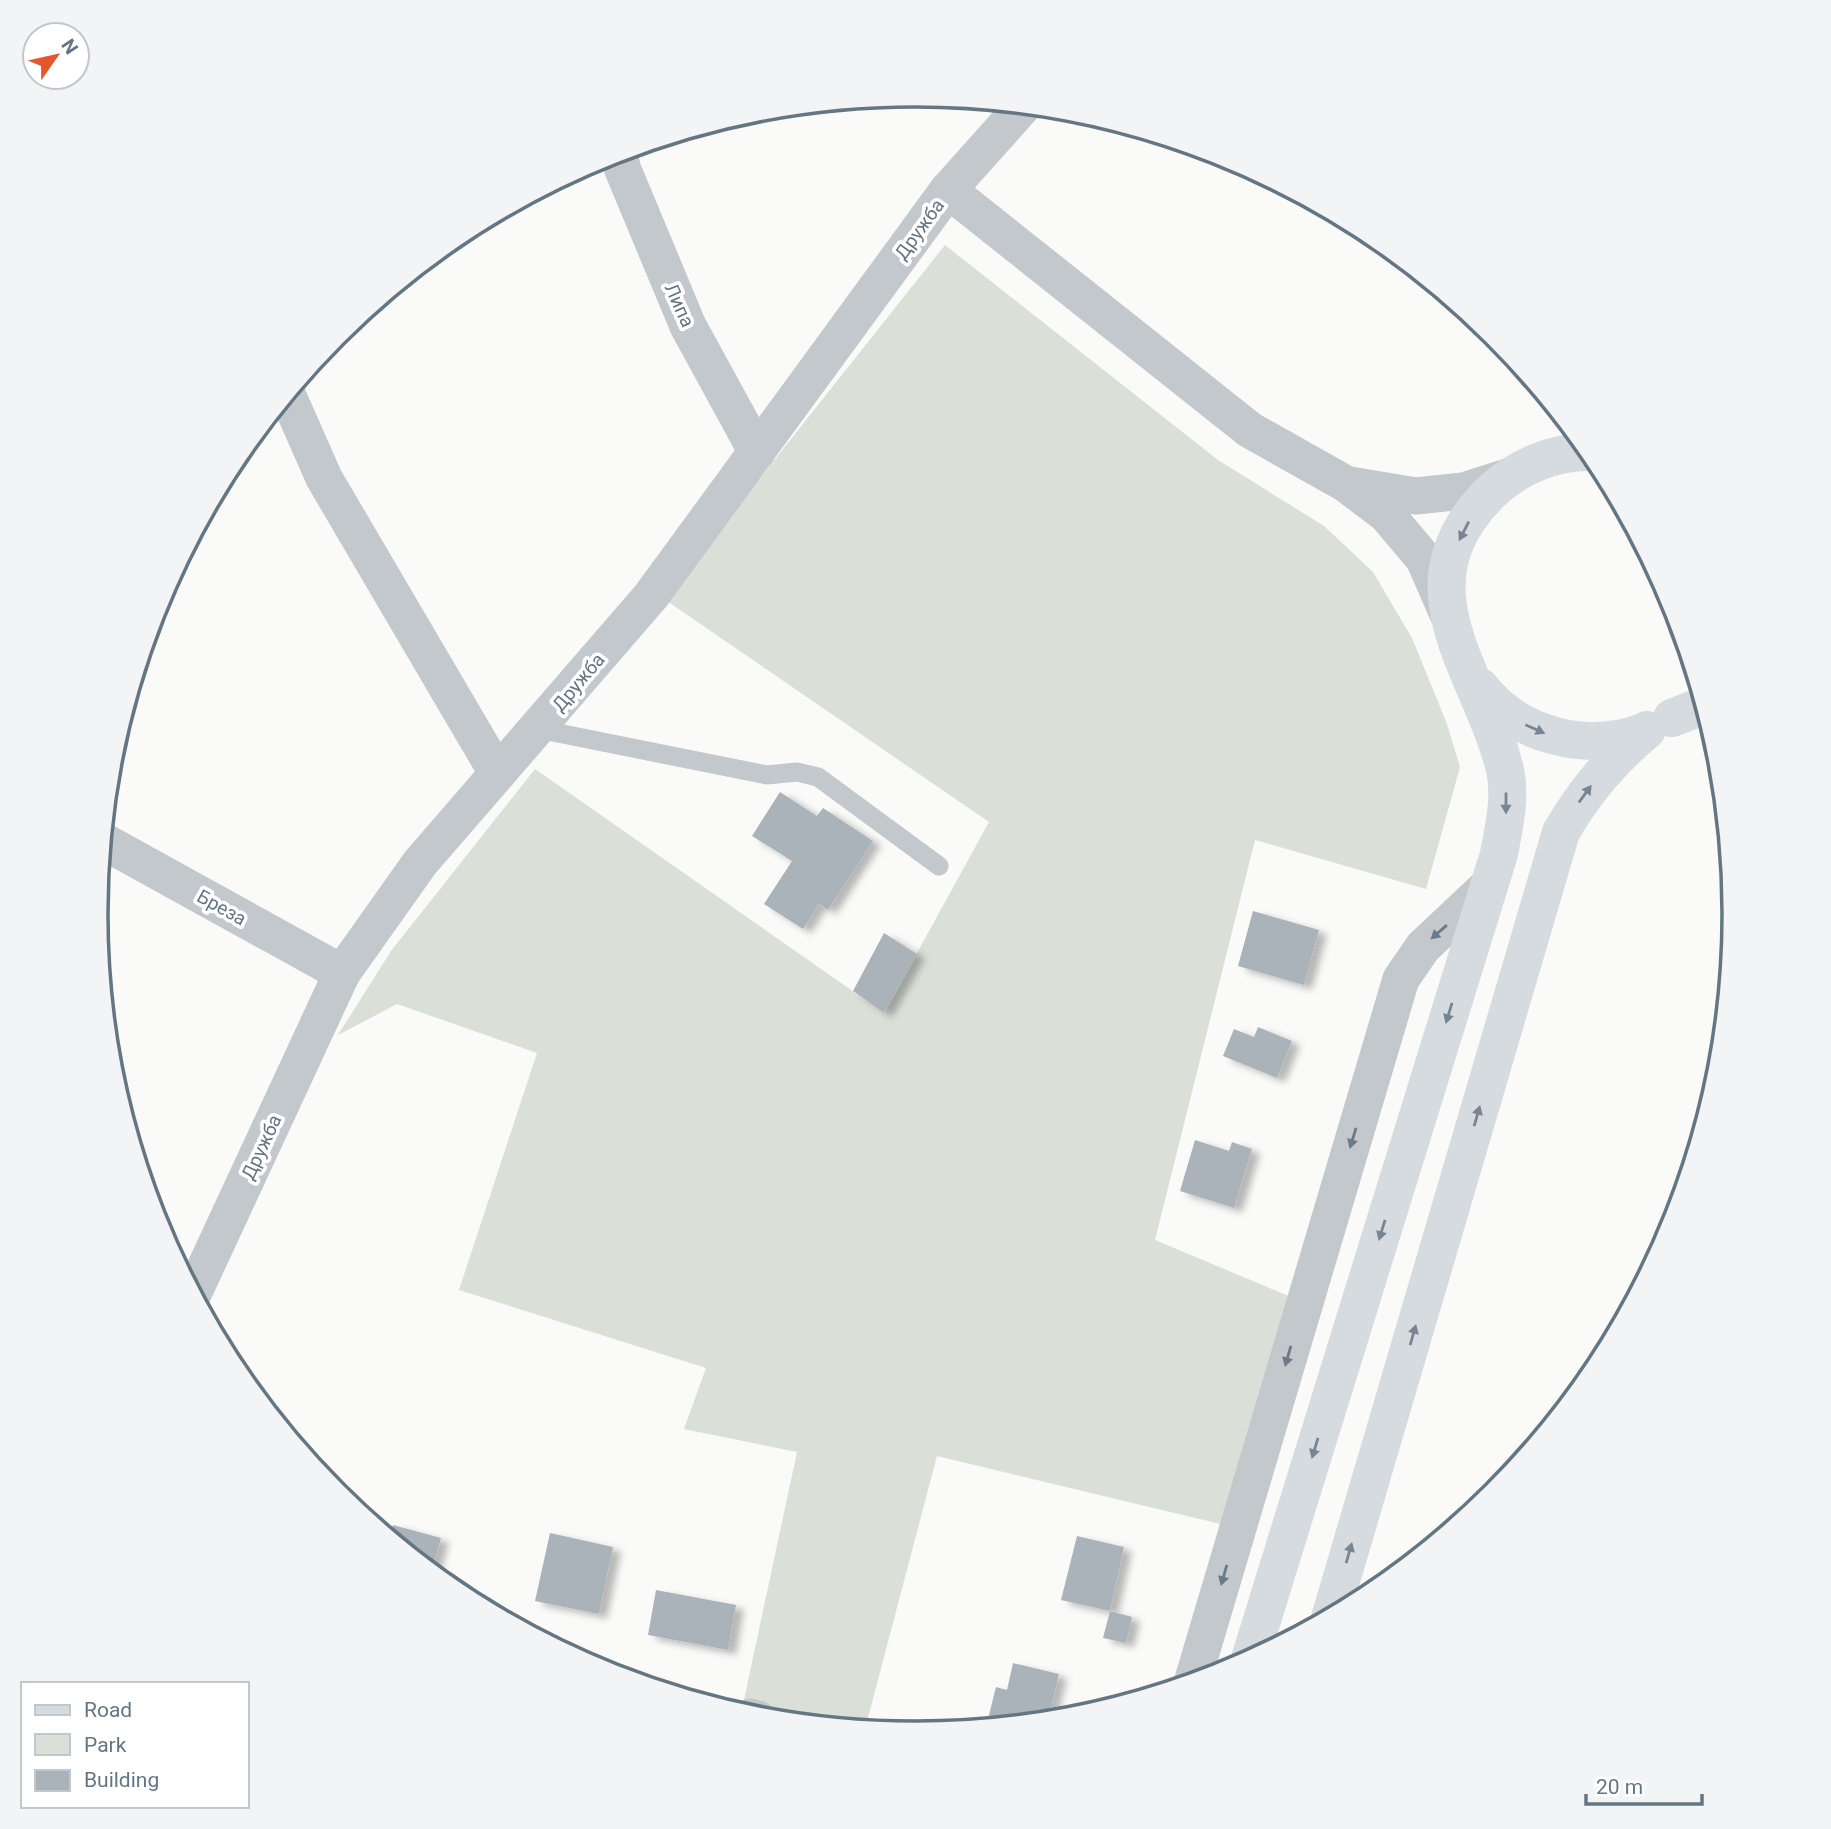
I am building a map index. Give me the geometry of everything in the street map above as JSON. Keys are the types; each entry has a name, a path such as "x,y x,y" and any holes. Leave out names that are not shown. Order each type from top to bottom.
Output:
{"main road":[{"path":"1253,1648 1499,855 1506,812 1506,773 1490,719 1455,642 1448,614 1451,562 1464,528 1484,500 1510,476 1564,446"},
{"path":"1466,668 1492,701 1514,719 1565,739 1593,741 1621,738 1675,718"},
{"path":"1334,1605 1561,832 1583,795 1607,765 1675,718 1694,699"}],"street":[{"name":"Дружба","path":"198,1284 342,973 420,863 496,771 538,729 651,596 948,190 1016,113"},
{"name":"Липа","path":"621,163 688,326 757,452"},
{"path":"948,190 1250,430 1346,484 1387,515 1424,559 1448,614"},
{"path":"291,403 324,478 496,771"},
{"path":"1346,484 1416,496 1463,491 1510,476"},
{"name":"Бреза","path":"111,845 342,973"},
{"path":"1195,1672 1401,979 1423,947 1489,885"}],"lane":[{"path":"538,729 767,775 797,772 818,777 939,866"}],"green space":[{"path":"945,245 1218,460 1324,526 1373,572 1412,638 1447,724 1460,767 1426,889 1255,840 1155,1240 1303,1302 1237,1528 937,1456 867,1721 743,1704 797,1452 684,1429 706,1368 459,1290 537,1053 397,1004 338,1035 391,951 535,769 884,1013 989,822 664,599"}],"building":[{"path":"780,792 817,816 823,808 873,841 828,910 819,904 803,929 764,904 792,861 752,836"},
{"path":"1253,911 1319,930 1304,985 1238,966"},
{"path":"884,933 917,954 884,1013 853,991"},
{"path":"1258,1027 1292,1041 1277,1078 1223,1056 1234,1029 1254,1037"},
{"path":"1195,1140 1229,1151 1232,1142 1252,1149 1234,1208 1180,1191"},
{"path":"393,1525 441,1538 434,1562 424,1555 392,1529"},
{"path":"550,1533 613,1547 599,1614 535,1601"},
{"path":"1077,1536 1124,1547 1110,1611 1061,1600"},
{"path":"656,1590 736,1605 728,1650 648,1635"},
{"path":"1110,1611 1132,1617 1126,1643 1103,1638"},
{"path":"1013,1663 1059,1674 1050,1710 988,1719 996,1687 1007,1690"}]}
